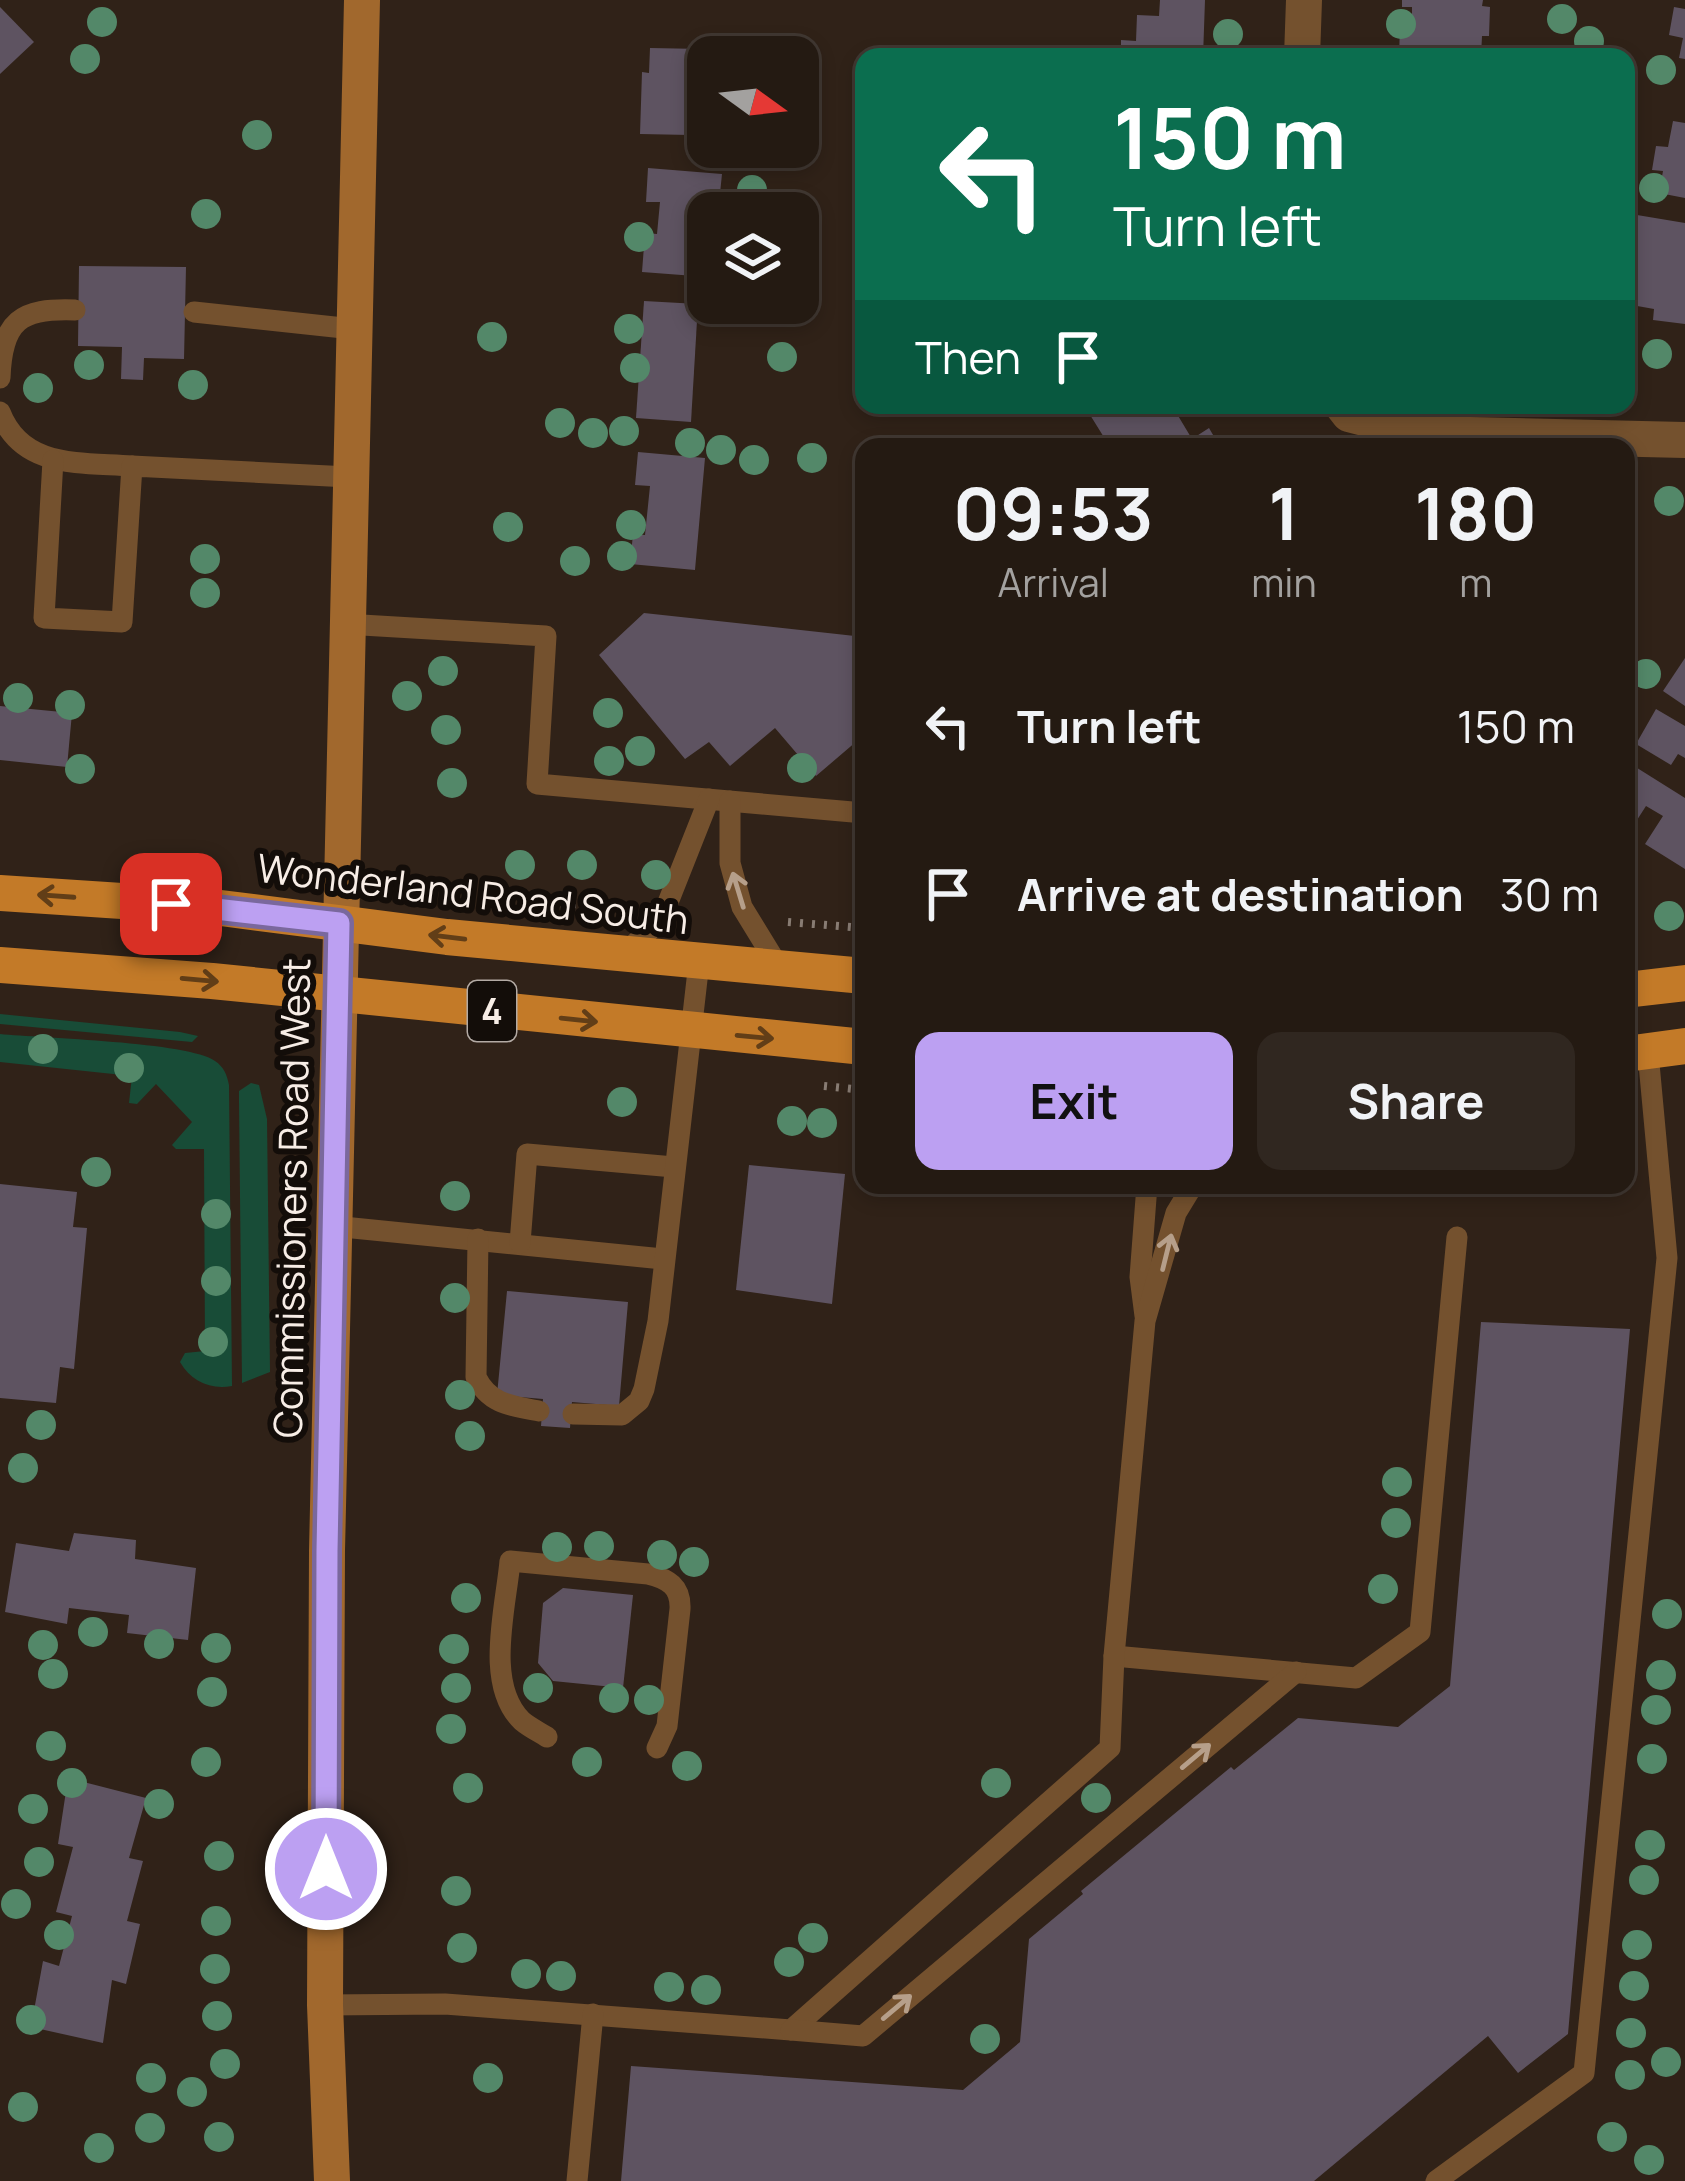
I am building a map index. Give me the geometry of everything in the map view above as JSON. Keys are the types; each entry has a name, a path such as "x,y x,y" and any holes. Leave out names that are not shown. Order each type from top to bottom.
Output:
{"main road":[{"name":"Commissioners Road West","path":"332,2181 325,2005 333,1226 362,0"},
{"name":"Wonderland Road South","path":"0,893 213,907 622,955 855,975"},
{"name":"4","path":"0,965 855,1046"},
{"path":"1635,989 1685,983"},
{"path":"1637,1053 1685,1046"}],"street":[{"path":"1302,48 1304,0"},
{"path":"1349,414 1426,434 1599,438"},
{"path":"1635,439 1685,440"}],"lane":[{"path":"0,378 9,333 21,315 38,308 75,310"},
{"path":"194,312 353,329"},
{"path":"0,412 21,447 53,460 349,477"},
{"path":"53,460 44,618 122,622 132,466"},
{"path":"345,624 546,636 537,784 855,812"},
{"path":"622,955 654,926 720,800"},
{"path":"720,800 742,907 780,969"},
{"path":"574,1414 622,1415 639,1401 650,1368 699,962"},
{"path":"1436,2181 1584,2072 1667,1258 1637,1053"},
{"path":"520,1244 527,1154 674,1168"},
{"path":"1145,1321 1140,1277 1146,1194"},
{"path":"791,2030 1110,1748 1145,1321 1176,1214 1188,1194"},
{"path":"333,1226 664,1259"},
{"path":"1114,1656 1356,1678 1420,1632 1457,1238"},
{"path":"478,1239 476,1377 494,1400 539,1411"},
{"path":"547,1737 522,1722 509,1703 500,1673 510,1561 648,1574 670,1581 680,1598 667,1726 657,1748"},
{"path":"325,2005 446,2004 863,2036 1295,1672"},
{"path":"577,2181 593,2014"}],"green space":[{"path":"0,1014 198,1036 192,1042 0,1024"},
{"path":"0,1034 176,1049 215,1061 223,1069 229,1085 232,1386 202,1383 180,1362 185,1353 205,1351 204,1149 172,1145 192,1122 156,1084 137,1104 129,1103 132,1076 0,1062"},
{"path":"251,1083 259,1085 267,1119 270,1372 242,1383 239,1091"}],"building":[{"path":"1160,0 1205,0 1203,48 1121,48 1121,40 1136,41 1137,15 1159,16"},
{"path":"1402,0 1483,0 1482,6 1490,7 1489,36 1482,36 1481,48 1399,48 1400,25 1412,25 1412,7 1402,7"},
{"path":"0,7 34,42 0,74"},
{"path":"1674,7 1685,9 1685,59 1679,58 1683,38 1669,35"},
{"path":"650,48 687,49 687,135 640,134 642,72 649,73"},
{"path":"1673,121 1685,123 1685,198 1659,193 1663,171 1652,170 1656,146 1668,147"},
{"path":"648,168 722,174 720,192 687,192 687,275 642,272 645,233 657,234 660,202 646,202"},
{"path":"1637,215 1685,223 1685,324 1653,320 1654,309 1635,306"},
{"path":"79,266 186,267 184,359 144,358 143,380 121,379 122,347 78,346"},
{"path":"644,301 687,303 687,324 697,324 691,422 636,418"},
{"path":"1089,414 1177,414 1191,438 1104,438"},
{"path":"1209,428 1215,438 1194,438"},
{"path":"638,452 705,458 695,570 630,564 633,534 645,535 650,486 635,485"},
{"path":"644,613 855,636 855,743 816,776 775,728 730,766 709,742 685,759 599,655"},
{"path":"1685,658 1685,706 1663,691"},
{"path":"0,706 72,713 67,767 0,760"},
{"path":"1656,709 1685,726 1685,758 1678,754 1671,765 1636,744"},
{"path":"1635,767 1685,798 1685,869 1645,844 1663,816 1646,806 1637,820"},
{"path":"749,1165 845,1174 832,1304 736,1290"},
{"path":"0,1184 77,1192 73,1227 87,1228 74,1369 60,1367 56,1403 0,1398"},
{"path":"507,1291 628,1302 619,1406 572,1402 570,1428 541,1426 543,1399 497,1395"},
{"path":"1481,1322 1630,1329 1568,2034 1518,2073 1488,2036 1314,2181 621,2181 631,2066 963,2090 1020,2042 1029,1939 1081,1891 1298,1718 1398,1727 1450,1686"},
{"path":"74,1533 136,1540 135,1559 196,1568 188,1640 127,1633 129,1615 69,1608 67,1624 5,1612 16,1543 69,1551"},
{"path":"563,1588 633,1595 623,1688 553,1681 538,1663 543,1603"},
{"path":"68,1778 146,1798 129,1858 143,1861 127,1921 140,1924 126,1984 112,1980 103,2043 31,2027 43,1961 59,1966 72,1916 56,1912 73,1847 58,1844"}],"route":[{"path":"171,904 339,923 326,1869"}]}
